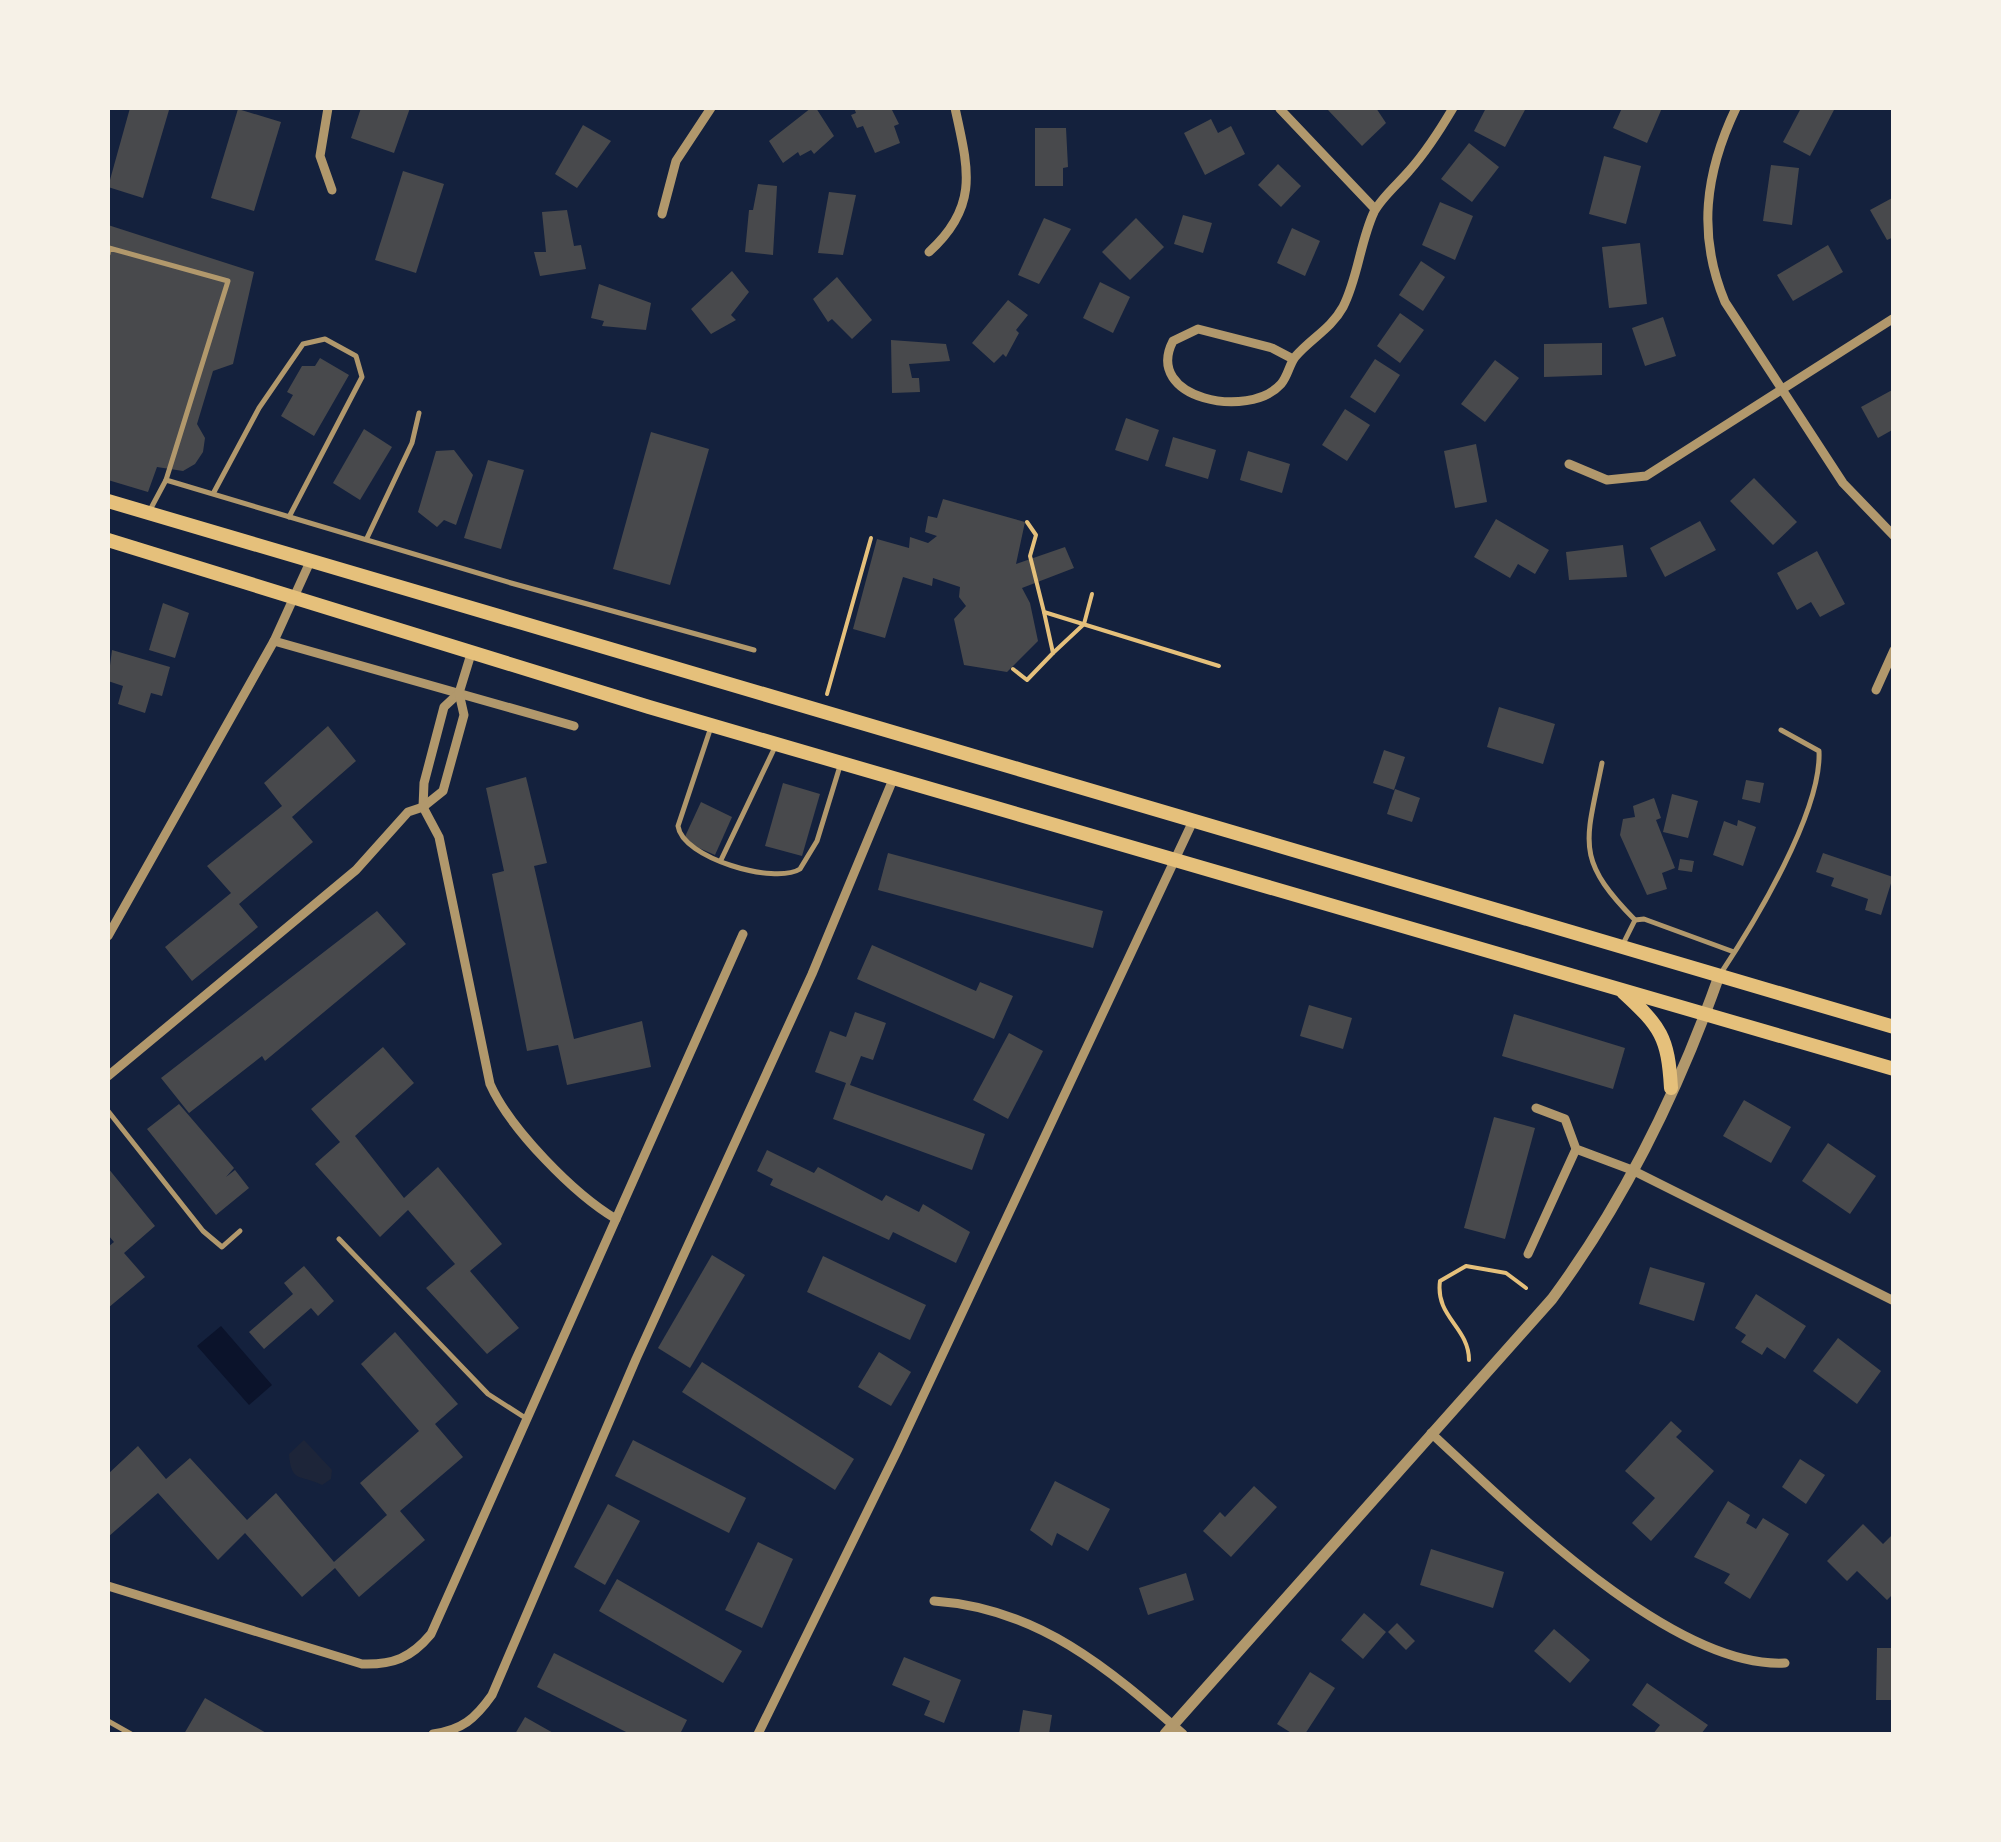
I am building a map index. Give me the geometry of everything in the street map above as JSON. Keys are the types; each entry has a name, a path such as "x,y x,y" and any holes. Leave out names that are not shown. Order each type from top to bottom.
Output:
{"main road":[{"path":"108,502 1894,1027"},
{"path":"108,540 471,654 1894,1070"},
{"path":"1619,988 1662,1033 1671,1088"}],"street":[{"path":"328,108 320,156 332,190"},
{"path":"662,214 676,161 711,108"},
{"path":"929,252 956,221 968,182 955,108"},
{"path":"1293,359 1272,348 1198,329 1174,341 1166,364 1170,376 1184,390 1229,403 1248,402 1280,386 1293,359 1332,323 1344,305 1375,210 1411,169 1452,108"},
{"path":"1736,108 1716,153 1708,188 1708,249 1726,302 1853,496 1894,536"},
{"path":"1280,109 1375,210"},
{"path":"1569,464 1606,480 1646,476 1894,318"},
{"path":"108,936 274,641 309,564"},
{"path":"274,641 574,726"},
{"path":"1876,690 1894,650"},
{"path":"108,1076 356,870 408,812 423,808 443,791 464,715 459,693 471,654"},
{"path":"459,693 444,706 424,784 423,808 439,837 482,1045 498,1102 591,1204 616,1219"},
{"path":"433,1734 454,1732 475,1719 492,1695 636,1359 812,974 894,777"},
{"path":"758,1734 1194,821"},
{"path":"108,1586 362,1664 401,1660 416,1652 430,1634 743,934"},
{"path":"934,1602 1005,1612 1045,1629 1119,1676 1174,1732 1431,1433 1552,1300 1582,1258 1632,1170 1706,1014 1719,976"},
{"path":"1528,1254 1576,1148 1565,1119 1536,1108"},
{"path":"1576,1148 1632,1170 1894,1301"},
{"path":"1431,1433 1566,1554 1646,1610 1736,1660 1786,1663"}],"lane":[{"path":"108,254 110,248 228,281 166,480 149,514"},
{"path":"214,492 259,408 303,344 325,339 356,356 362,377 289,517"},
{"path":"367,538 412,442 419,413"},
{"path":"166,480 511,583 754,650"},
{"path":"712,724 678,826 682,841 699,856 764,874 800,870 817,841 842,762"},
{"path":"1719,976 1784,860 1811,800 1820,766 1818,751 1781,730"},
{"path":"721,860 776,743"},
{"path":"1602,763 1586,842 1596,878 1635,920"},
{"path":"1635,920 1644,919 1734,952"},
{"path":"1622,947 1635,920"},
{"path":"108,1111 203,1231 222,1247 240,1231"},
{"path":"339,1239 488,1394 527,1418"},
{"path":"108,1721 131,1734"}],"path":[{"path":"1028,522 1036,535 1030,556 1053,653"},
{"path":"826,698 872,538"},
{"path":"1013,669 1027,680 1084,624 1092,594"},
{"path":"1044,612 1219,666"},
{"path":"1469,1360 1463,1334 1443,1312 1440,1281 1466,1266 1506,1272 1526,1288"}],"shaded area":[{"path":"221,1326 272,1385 249,1405 197,1346"},
{"path":"304,1440 332,1470 331,1479 322,1485 298,1477 292,1470 289,1454"}],"building":[{"path":"130,108 169,110 143,198 108,187"},
{"path":"361,108 410,108 394,153 351,138"},
{"path":"816,108 834,136 814,154 811,150 800,156 798,152 783,163 769,141"},
{"path":"854,108 891,108 899,124 894,126 900,143 875,153 863,126 857,128 851,115 856,113"},
{"path":"1376,108 1386,123 1362,146 1328,110"},
{"path":"1486,108 1526,108 1505,147 1474,131"},
{"path":"1622,108 1662,108 1647,143 1613,128"},
{"path":"1801,108 1835,108 1810,156 1783,142"},
{"path":"238,109 281,122 254,211 211,198"},
{"path":"1211,119 1218,133 1231,126 1245,154 1205,175 1184,133"},
{"path":"583,125 611,141 577,188 555,174"},
{"path":"1035,128 1066,128 1068,167 1063,168 1063,186 1035,186"},
{"path":"1469,143 1499,167 1472,202 1441,179"},
{"path":"1604,156 1641,166 1626,224 1589,214"},
{"path":"1278,164 1301,186 1281,207 1258,185"},
{"path":"1771,165 1799,168 1792,225 1763,221"},
{"path":"403,171 444,184 416,273 375,260"},
{"path":"758,184 777,186 773,255 745,252 749,210 753,210"},
{"path":"829,192 856,195 843,255 818,253"},
{"path":"1894,197 1894,237 1887,240 1870,210"},
{"path":"1440,202 1473,216 1455,260 1422,245"},
{"path":"567,210 574,246 581,245 586,269 540,276 534,252 546,252 542,212"},
{"path":"1183,215 1212,223 1203,253 1174,244"},
{"path":"1044,218 1071,229 1039,284 1018,275"},
{"path":"1136,218 1164,247 1130,280 1102,252"},
{"path":"108,225 254,272 233,364 213,371 197,424 205,438 203,452 195,464 183,471 157,467 148,492 108,480"},
{"path":"1292,228 1320,241 1305,276 1277,263"},
{"path":"1640,243 1647,304 1609,308 1602,247"},
{"path":"1828,245 1843,272 1793,301 1777,275"},
{"path":"1421,261 1445,277 1423,311 1399,295"},
{"path":"732,271 749,292 731,315 736,320 711,334 691,309"},
{"path":"837,277 872,320 852,339 832,319 828,322 813,299"},
{"path":"1100,282 1130,297 1113,333 1083,318"},
{"path":"599,284 651,303 646,330 602,326 604,321 591,318"},
{"path":"1008,300 1028,315 1016,330 1019,333 1006,357 1003,354 994,363 972,343"},
{"path":"1400,313 1424,330 1400,363 1377,346"},
{"path":"1663,317 1676,356 1645,366 1632,328"},
{"path":"891,340 946,344 950,361 909,364 912,378 919,378 920,392 892,393"},
{"path":"1602,343 1602,375 1544,377 1544,344"},
{"path":"320,358 349,375 314,436 281,416 293,395 287,392 302,366 315,366"},
{"path":"1375,359 1400,375 1375,413 1350,397"},
{"path":"1495,360 1519,378 1485,422 1461,404"},
{"path":"1894,389 1894,429 1878,438 1861,407"},
{"path":"1345,409 1370,425 1347,461 1322,445"},
{"path":"1126,418 1159,430 1148,461 1115,450"},
{"path":"364,429 392,447 360,500 333,483"},
{"path":"651,432 709,449 670,585 613,569"},
{"path":"1173,437 1216,450 1208,479 1165,466"},
{"path":"1476,444 1487,502 1455,508 1444,451"},
{"path":"454,450 473,475 456,525 444,520 437,527 418,512 436,451"},
{"path":"1248,451 1290,464 1282,493 1240,480"},
{"path":"488,460 524,470 501,549 464,538"},
{"path":"1754,478 1797,522 1773,545 1730,501"},
{"path":"943,499 1025,522 1016,564 1065,547 1074,568 1022,588 1030,603 1038,641 1007,672 964,665 954,619 966,606 959,597 960,587 933,578 932,586 903,577 885,638 853,629 877,539 909,548 910,537 928,543 937,536 925,532 928,516 937,518"},
{"path":"1496,519 1549,550 1535,574 1518,564 1510,578 1474,557"},
{"path":"1700,521 1716,550 1665,577 1650,548"},
{"path":"1623,545 1627,577 1569,580 1566,552"},
{"path":"1817,551 1845,604 1820,617 1811,602 1797,610 1777,573"},
{"path":"163,603 189,613 175,658 149,650"},
{"path":"112,650 170,667 162,696 151,693 145,713 118,704 123,686 108,681"},
{"path":"1499,707 1555,724 1543,764 1487,747"},
{"path":"328,726 356,761 292,817 313,842 239,904 258,927 192,981 165,947 231,893 207,866 282,806 264,783"},
{"path":"1384,750 1405,757 1394,790 1373,783"},
{"path":"526,777 547,863 534,866 574,1039 642,1021 651,1067 567,1085 558,1045 527,1051 492,874 504,871 486,788"},
{"path":"1746,780 1764,783 1760,803 1742,799"},
{"path":"783,783 820,794 802,856 765,846"},
{"path":"1395,789 1420,798 1412,822 1387,814"},
{"path":"1672,794 1698,801 1688,838 1663,832"},
{"path":"1654,798 1661,818 1656,820 1675,868 1662,873 1667,889 1647,895 1620,835 1623,819 1635,817 1633,806"},
{"path":"701,802 732,817 715,855 683,841"},
{"path":"1738,820 1756,827 1743,866 1713,855 1724,821 1737,826"},
{"path":"888,853 1103,911 1093,948 878,890"},
{"path":"1823,853 1893,877 1881,915 1865,910 1868,899 1831,886 1834,878 1816,872"},
{"path":"1680,859 1694,861 1692,872 1678,870"},
{"path":"377,911 406,944 265,1061 262,1056 189,1113 161,1078"},
{"path":"872,945 976,991 980,982 1013,996 994,1039 857,979"},
{"path":"1309,1005 1352,1018 1343,1049 1300,1036"},
{"path":"855,1012 886,1023 873,1060 861,1056 850,1085 985,1134 972,1170 833,1119 846,1083 815,1072 830,1031 846,1037"},
{"path":"1514,1014 1625,1048 1613,1089 1502,1056"},
{"path":"1009,1033 1043,1051 1008,1119 973,1100"},
{"path":"383,1047 414,1083 355,1136 404,1198 438,1167 502,1244 470,1271 519,1328 487,1354 426,1288 455,1264 408,1210 380,1237 315,1164 340,1142 311,1109"},
{"path":"1744,1100 1791,1127 1771,1163 1723,1136"},
{"path":"179,1104 234,1168 226,1177 235,1170 249,1188 216,1215 147,1129"},
{"path":"1494,1117 1535,1128 1505,1239 1464,1228"},
{"path":"1828,1143 1876,1176 1850,1214 1802,1181"},
{"path":"767,1150 814,1173 818,1167 882,1201 886,1195 919,1212 923,1204 970,1232 956,1263 893,1232 889,1240 770,1185 773,1179 757,1171"},
{"path":"108,1168 155,1226 124,1253 145,1277 108,1308 108,1247 114,1242 108,1235"},
{"path":"712,1255 745,1275 690,1368 658,1348"},
{"path":"823,1256 926,1305 910,1340 807,1292"},
{"path":"304,1266 334,1301 318,1316 311,1308 264,1349 249,1332 293,1294 284,1283"},
{"path":"1650,1267 1705,1283 1694,1321 1639,1304"},
{"path":"1756,1294 1806,1326 1785,1359 1767,1347 1762,1355 1741,1342 1746,1335 1735,1328"},
{"path":"395,1332 458,1404 435,1424 463,1457 400,1511 425,1540 359,1597 335,1568 302,1597 245,1533 218,1560 158,1493 108,1537 108,1474 138,1446 166,1479 190,1458 247,1520 276,1493 334,1562 387,1515 360,1483 419,1431 361,1364"},
{"path":"1838,1338 1881,1371 1857,1404 1813,1371"},
{"path":"879,1352 911,1372 891,1406 858,1387"},
{"path":"702,1362 854,1459 835,1490 682,1392"},
{"path":"1671,1421 1682,1431 1676,1437 1714,1471 1651,1541 1632,1523 1655,1498 1625,1471"},
{"path":"633,1440 746,1498 729,1533 615,1476"},
{"path":"1800,1459 1825,1475 1806,1504 1782,1487"},
{"path":"1055,1481 1110,1509 1088,1551 1057,1533 1052,1546 1030,1530"},
{"path":"1254,1486 1277,1507 1231,1557 1203,1531 1220,1512 1225,1517"},
{"path":"1728,1501 1750,1515 1746,1523 1756,1529 1763,1518 1789,1534 1750,1599 1724,1583 1730,1574 1694,1557"},
{"path":"608,1504 640,1521 605,1585 574,1567"},
{"path":"1863,1524 1883,1544 1894,1533 1894,1593 1887,1600 1857,1571 1847,1581 1827,1561"},
{"path":"758,1542 793,1559 762,1628 725,1610"},
{"path":"1431,1549 1504,1572 1493,1608 1420,1585"},
{"path":"1186,1573 1194,1600 1148,1615 1139,1588"},
{"path":"617,1579 742,1651 723,1683 599,1611"},
{"path":"1364,1613 1386,1632 1363,1659 1341,1640"},
{"path":"1397,1623 1415,1641 1406,1650 1388,1632"},
{"path":"1554,1629 1590,1660 1570,1683 1534,1651"},
{"path":"1877,1648 1894,1648 1894,1700 1876,1700"},
{"path":"554,1653 687,1720 680,1734 630,1734 537,1687"},
{"path":"904,1657 961,1680 944,1723 924,1715 930,1701 892,1685"},
{"path":"1310,1672 1335,1688 1305,1734 1293,1734 1277,1724"},
{"path":"1647,1683 1708,1725 1701,1734 1653,1734 1660,1725 1632,1705"},
{"path":"205,1698 268,1734 184,1734"},
{"path":"1023,1710 1052,1715 1049,1734 1019,1734"},
{"path":"525,1717 555,1734 515,1734"}]}
